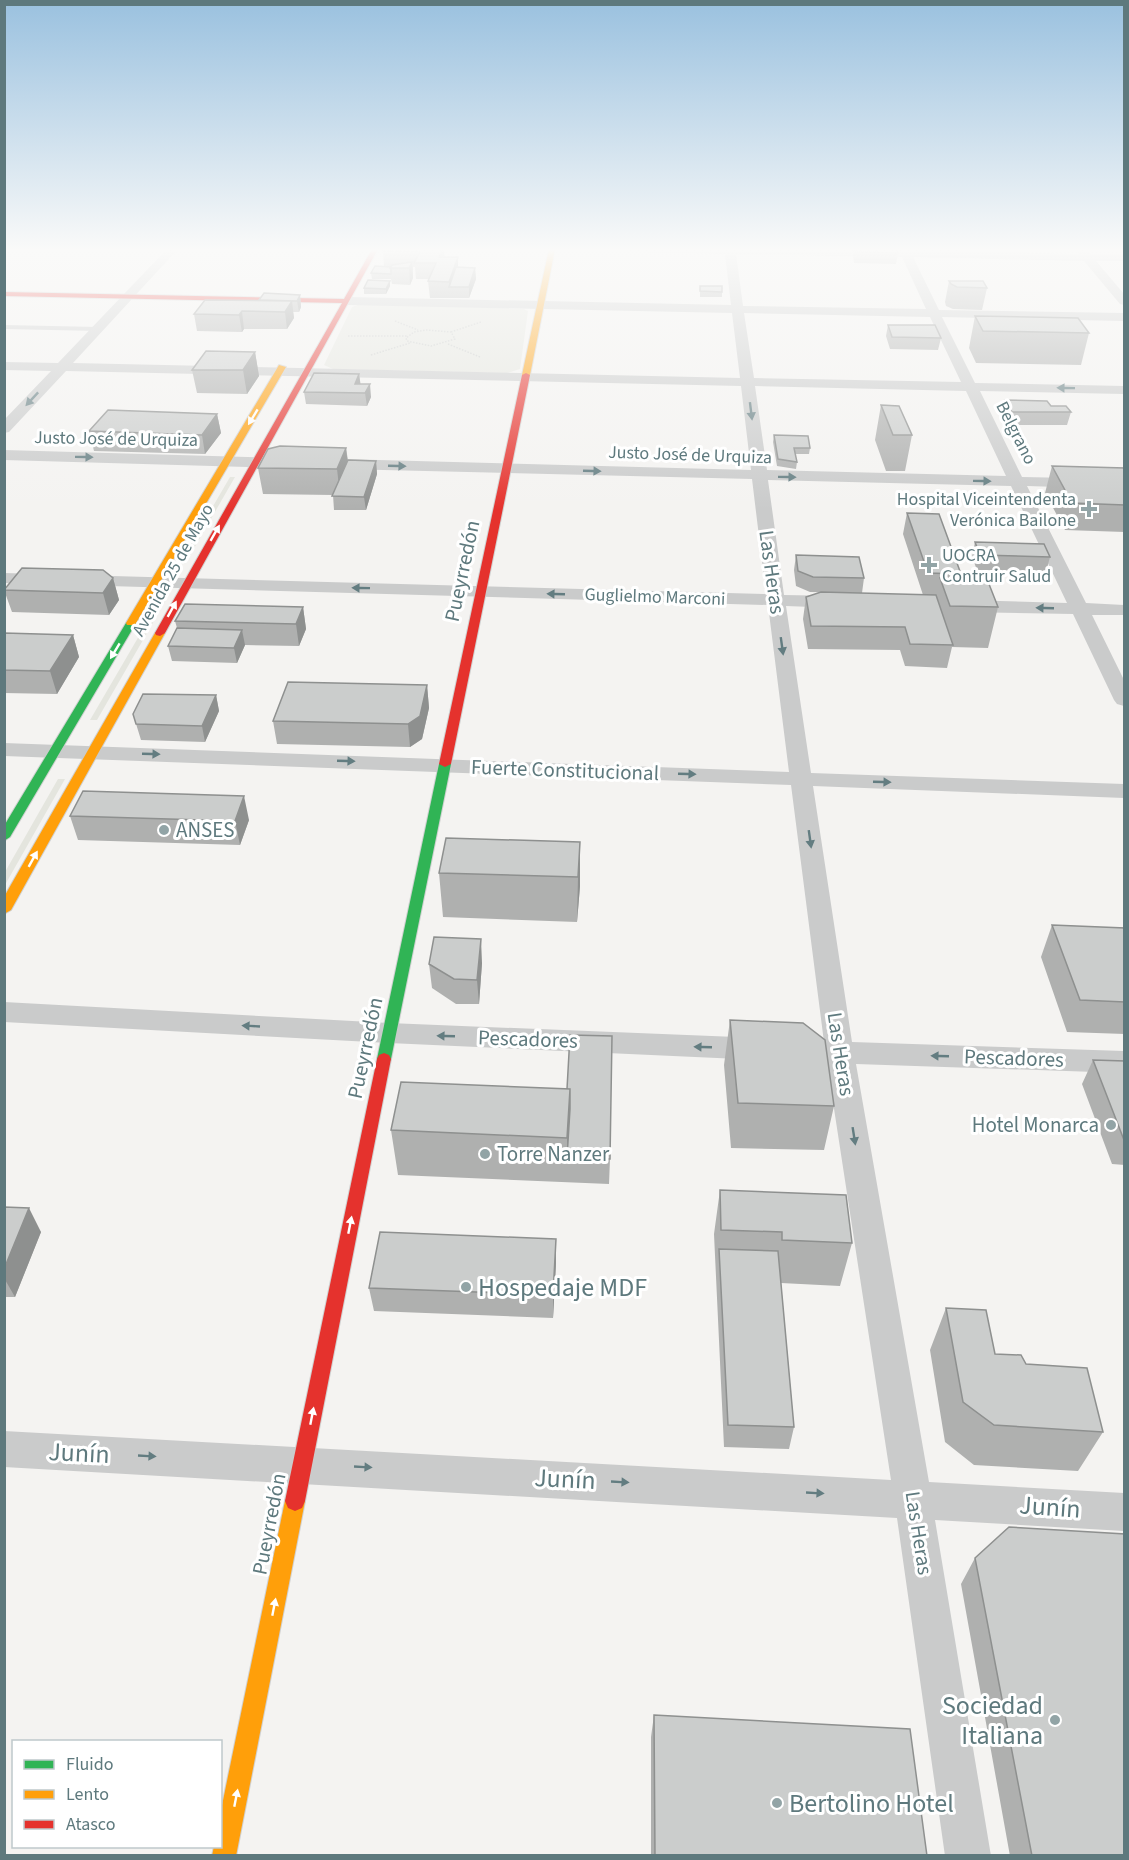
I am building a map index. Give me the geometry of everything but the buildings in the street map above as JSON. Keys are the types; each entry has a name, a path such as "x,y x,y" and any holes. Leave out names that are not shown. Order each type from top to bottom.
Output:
{"main road":[{"name":"Avenida 25 de Mayo","path":"4,910 326,336"},
{"name":"Pueyrredón","path":"224,1856 479,591 533,336"},
{"name":"Avenida 25 de Mayo","path":"4,837 289,357"}],"street":[{"path":"4,429 93,336"},
{"name":"Las Heras","path":"742,336 759,476 840,1053 914,1499 968,1856"},
{"name":"Belgrano","path":"945,336 1125,700"},
{"path":"4,366 1125,390"},
{"name":"Justo José de Urquiza","path":"4,455 255,462"},
{"path":"255,462 291,463"},
{"name":"Justo José de Urquiza","path":"326,464 1125,484"},
{"path":"4,578 156,582"},
{"name":"Guglielmo Marconi","path":"156,582 857,603"},
{"path":"950,605 1125,610"},
{"name":"Fuerte Constitucional","path":"4,749 1125,791"},
{"name":"Pescadores","path":"4,1012 389,1034 840,1053 1125,1062"},
{"name":"Junín","path":"4,1449 303,1464 1125,1512"}],"path":[{"path":"338,336 407,336 410,343 432,346 448,343 456,336"}],"shaded area":[{"path":"338,336 525,336 520,369 507,373 333,369 324,365"},
{"path":"230,477 235,477 185,564 180,563"},
{"path":"160,600 166,600 97,720 90,720"},
{"path":"58,779 65,779 5,885 5,872"}],"traffic: fast":[{"path":"4,837 131,623"},
{"path":"384,1059 445,764"}],"traffic: slow":[{"path":"526,375 534,336"},
{"path":"131,623 282,367"},
{"path":"4,910 160,633"},
{"path":"224,1856 295,1501"}],"traffic: jam":[{"path":"160,633 326,336"},
{"path":"445,764 526,375"},
{"path":"295,1501 384,1059"}],"place":[{"name":"Hospital Viceintendenta Verónica Bailone","path":"1089,509"},
{"name":"UOCRA Contruir Salud","path":"929,565"},
{"name":"ANSES","path":"164,830"},
{"name":"Hotel Monarca","path":"1111,1125"},
{"name":"Torre Nanzer","path":"485,1154"},
{"name":"Hospedaje MDF","path":"466,1287"},
{"name":"Sociedad Italiana","path":"1055,1720"},
{"name":"Bertolino Hotel","path":"777,1803"}]}
